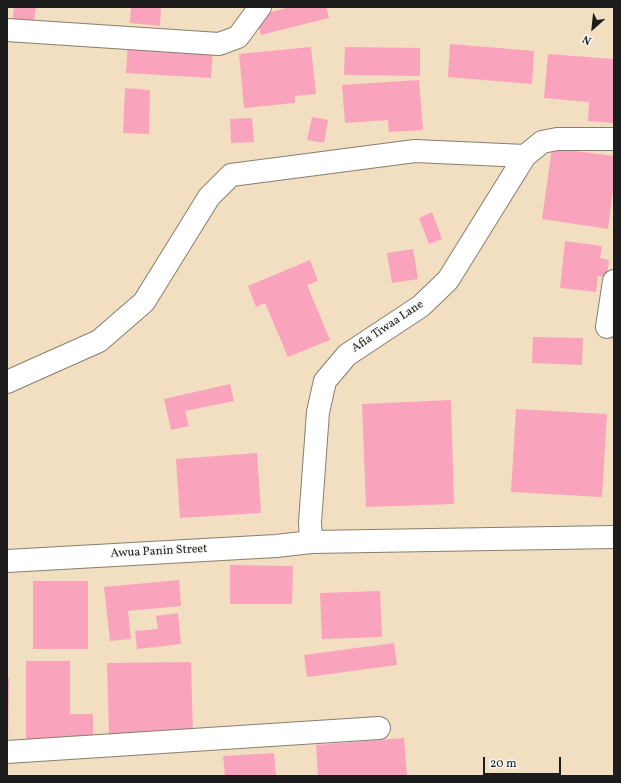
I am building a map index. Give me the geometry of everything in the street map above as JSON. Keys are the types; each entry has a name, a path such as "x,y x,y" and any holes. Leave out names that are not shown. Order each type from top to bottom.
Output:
{"street":[{"path":"7,30 219,44 238,37 260,7"},
{"name":"Afia Tiwaa Lane","path":"311,542 310,522 318,412 325,381 347,355 421,306 448,280 526,156 542,142 557,139 614,139"},
{"path":"7,382 99,341 144,302 209,197 231,175 415,151 526,156"},
{"path":"607,327 614,281"},
{"name":"Awua Panin Street","path":"7,561 268,546 311,542 614,537"},
{"path":"7,752 380,728"}],"building":[{"path":"14,7 36,7 33,27 12,24"},
{"path":"131,7 161,7 160,26 130,23"},
{"path":"290,7 326,7 329,18 261,35 256,16"},
{"path":"128,42 213,48 211,78 126,73"},
{"path":"450,44 534,51 532,84 448,77"},
{"path":"311,47 316,94 295,96 295,103 244,108 239,54"},
{"path":"345,47 420,48 420,76 344,75"},
{"path":"548,54 614,59 614,123 588,121 589,102 544,98"},
{"path":"419,80 423,130 389,132 388,120 345,123 342,85"},
{"path":"125,88 150,90 149,134 123,133"},
{"path":"312,117 328,120 324,143 307,140"},
{"path":"252,118 254,142 231,143 230,119"},
{"path":"552,148 614,156 614,183 608,229 542,219"},
{"path":"432,212 442,239 429,244 419,218"},
{"path":"565,241 602,246 600,258 609,260 607,277 598,276 596,292 560,288"},
{"path":"413,249 418,279 392,283 387,253"},
{"path":"310,260 318,281 307,285 330,340 288,357 265,303 256,307 248,286"},
{"path":"533,337 583,338 582,365 532,363"},
{"path":"230,384 234,401 185,411 189,426 171,430 164,399"},
{"path":"451,400 454,504 366,507 362,404"},
{"path":"516,409 607,414 602,497 511,492"},
{"path":"257,453 261,513 180,518 176,459"},
{"path":"230,565 293,566 292,604 230,604"},
{"path":"179,580 181,606 128,611 131,639 110,641 104,587"},
{"path":"33,581 88,581 88,649 33,649"},
{"path":"380,591 382,637 322,639 320,593"},
{"path":"178,613 181,644 137,649 135,631 158,629 156,616"},
{"path":"394,643 397,665 307,677 304,655"},
{"path":"26,661 70,661 70,714 93,714 93,746 26,745"},
{"path":"191,662 193,736 109,737 107,663"},
{"path":"7,678 9,678 8,743 7,743"},
{"path":"404,738 407,776 318,776 316,745"},
{"path":"274,753 276,776 225,776 223,756"}]}
